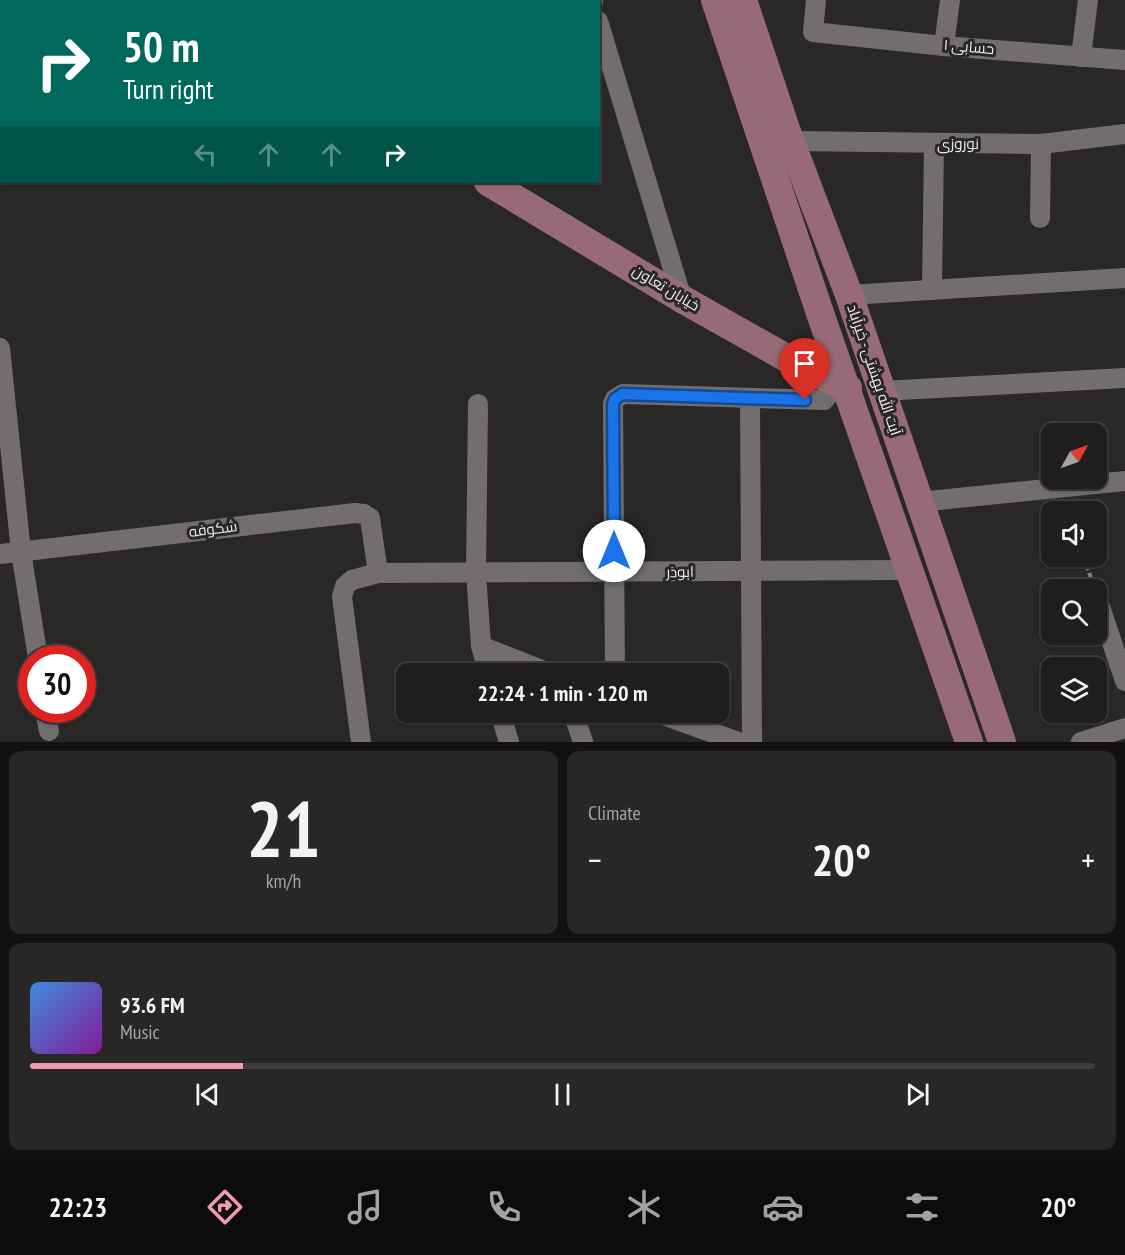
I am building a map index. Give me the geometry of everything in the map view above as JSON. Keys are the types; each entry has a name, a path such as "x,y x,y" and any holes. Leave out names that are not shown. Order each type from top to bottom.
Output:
{"main road":[{"name":"آیت الله بهشتی - خیرآباد","path":"715,0 778,144 849,295 1001,737"},
{"name":"آیت الله بهشتی - خیرآباد","path":"743,0 838,384 910,570 969,742"},
{"name":"خیابان تعاون","path":"491,183 682,298 806,369 838,384"},
{"path":"969,742 1001,737"}],"street":[{"name":"حسابی ۱","path":"816,0 813,32 944,46 1125,60"},
{"path":"944,46 950,0"},
{"path":"1081,57 1088,0"},
{"path":"600,28 682,298"},
{"name":"نوروزی","path":"778,144 1041,144 1125,134"},
{"path":"932,290 934,144"},
{"path":"1040,218 1041,144"},
{"path":"849,295 1125,278"},
{"path":"0,348 21,552 36,645"},
{"path":"881,391 1125,378"},
{"path":"615,663 613,404 615,399 622,394 824,400 838,384"},
{"path":"750,399 752,742"},
{"path":"478,404 476,572 480,646 485,663"},
{"path":"920,502 1125,481"},
{"name":"شکوفه","path":"0,554 354,513 364,514 370,518 378,573"},
{"name":"ابوذر","path":"362,742 342,597 345,586 352,580 378,573 910,570"},
{"path":"1107,627 1125,681"},
{"path":"480,646 524,663"},
{"path":"47,723 49,731"},
{"path":"503,723 509,742"},
{"path":"577,723 583,742"},
{"path":"679,723 709,737 738,742"},
{"path":"1081,742 1125,729"}],"route":[{"path":"614,551 613,404 615,399 622,394 805,400"}]}
